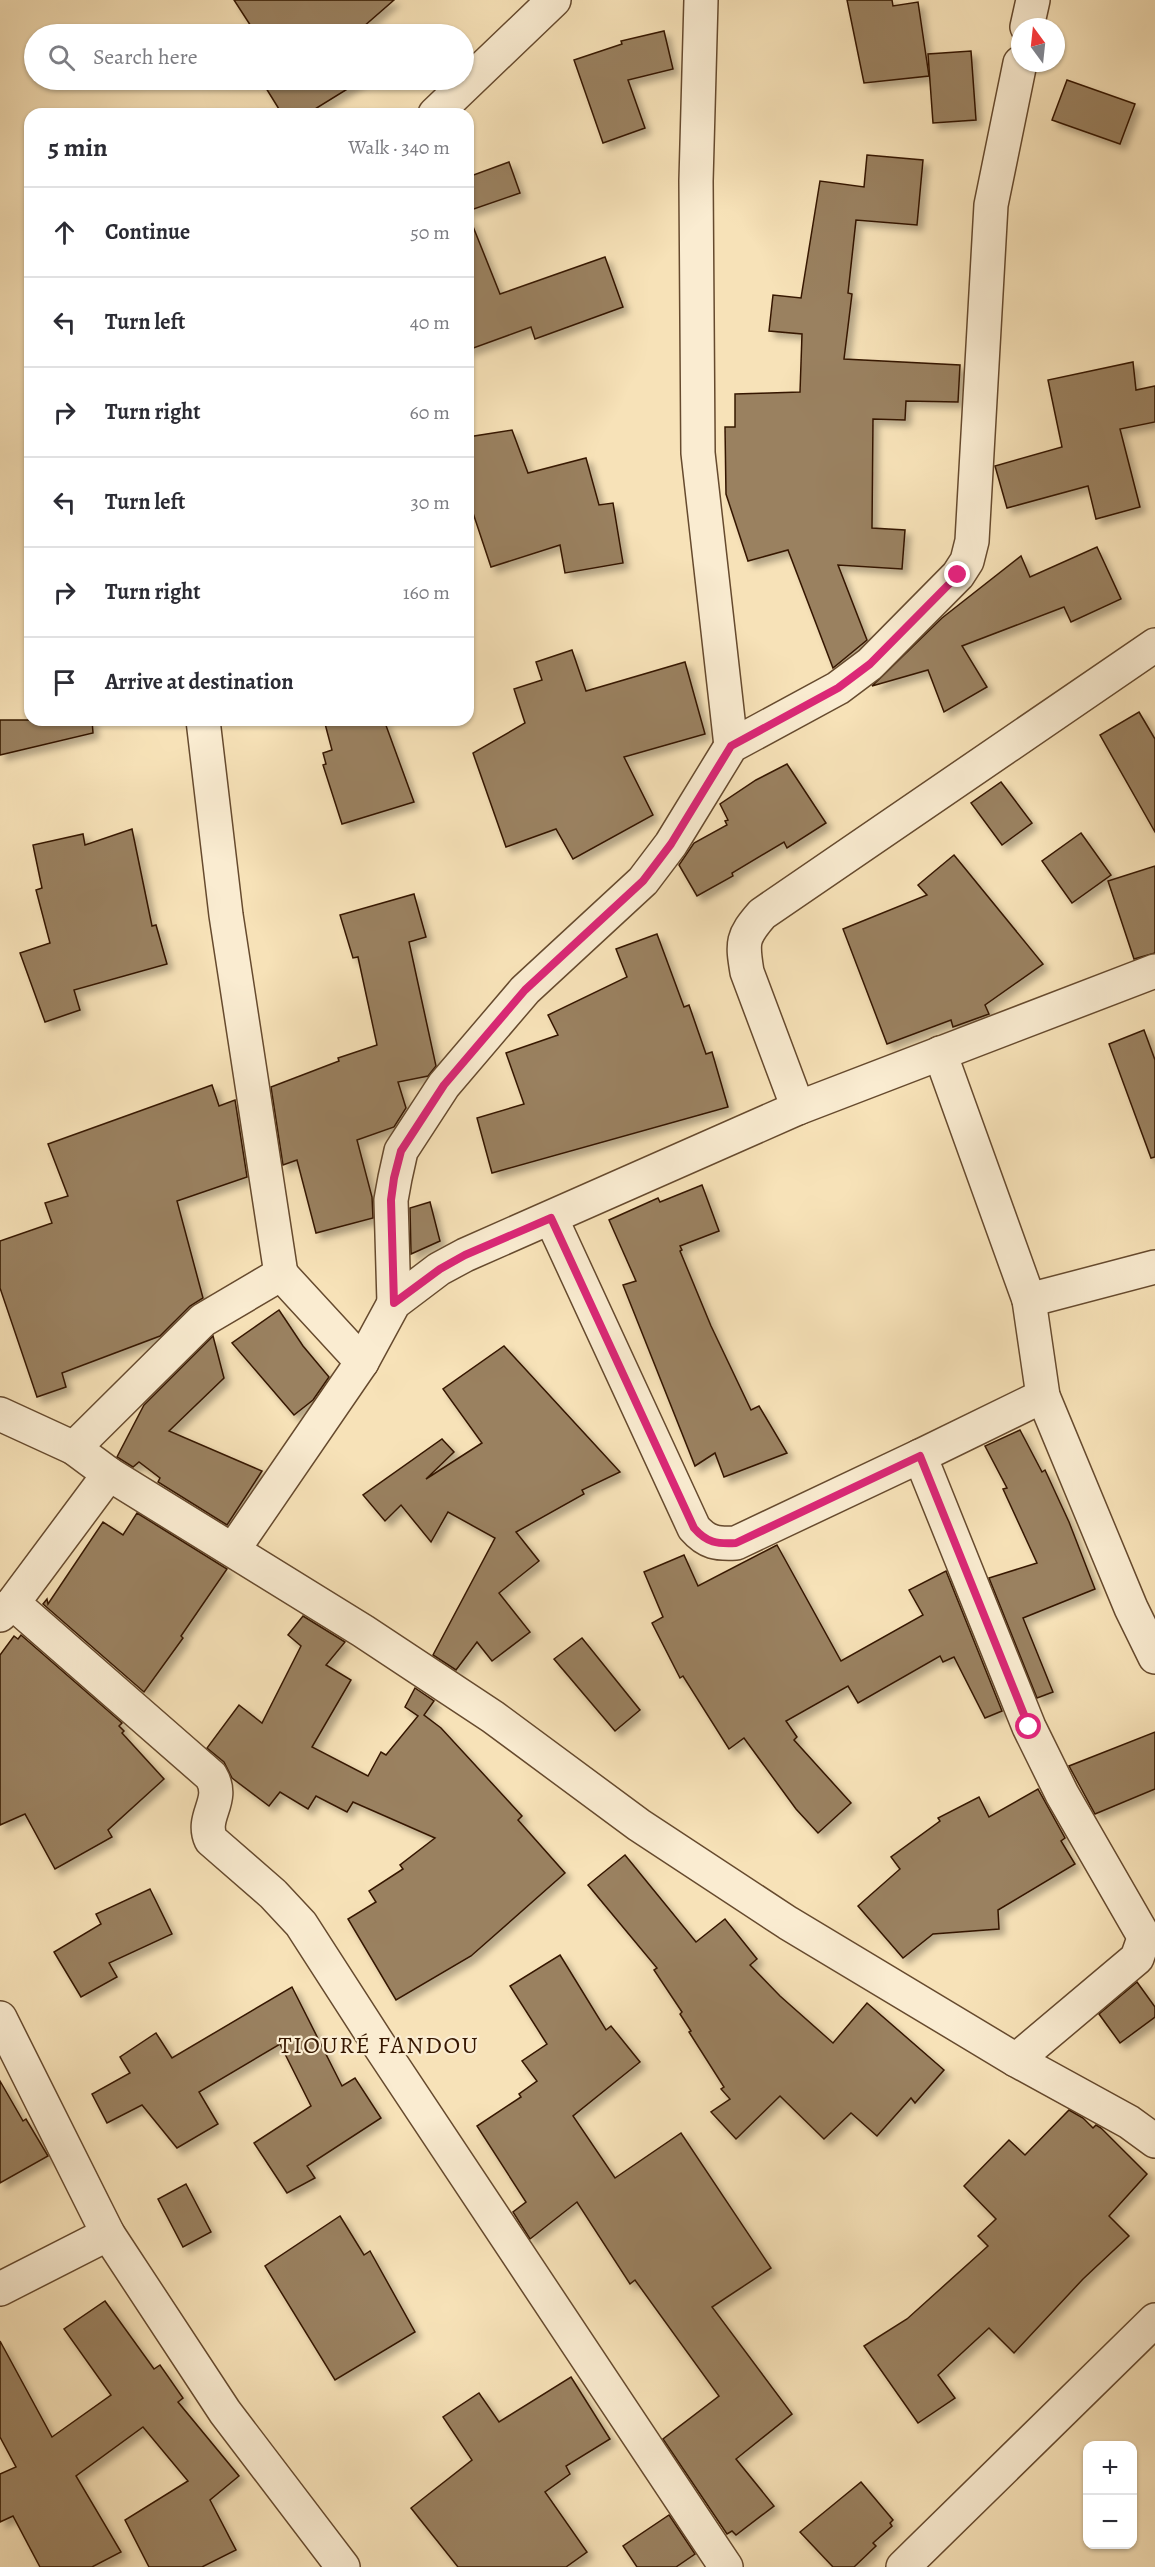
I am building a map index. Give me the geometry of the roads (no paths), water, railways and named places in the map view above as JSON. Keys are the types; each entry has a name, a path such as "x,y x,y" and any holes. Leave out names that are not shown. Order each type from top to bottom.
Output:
{"street":[{"path":"474,77 554,0"},
{"path":"700,0 696,181 698,453 731,746"},
{"path":"1029,18 1033,0"},
{"path":"394,1303 391,1200 401,1151 444,1085 525,990 643,881 671,844 731,746 838,688 870,664 958,575 967,561 972,541 991,205 1018,72"},
{"path":"441,108 460,90"},
{"path":"798,1108 747,972 744,950 746,932 762,914 1155,645"},
{"path":"203,726 226,915 281,1274 362,1362"},
{"path":"233,1550 362,1362 394,1303 440,1269 465,1255 798,1108 1155,971"},
{"path":"940,1053 1029,1300 1043,1396 1131,1608 1155,1657"},
{"path":"551,1218 694,1528 703,1539 716,1544 736,1543 1043,1396"},
{"path":"1029,1300 1155,1267"},
{"path":"74,1448 203,1320 281,1274"},
{"path":"0,1414 74,1448 109,1474 363,1631 493,1717 639,1825 788,1923 1016,2060 1129,2122 1155,2141"},
{"path":"920,1456 1029,1727 1062,1794 1142,1933 1143,1941 1137,1958 1016,2060"},
{"path":"109,1474 7,1609 212,1776 218,1787 217,1798 208,1824 207,1832 211,1840 273,1894 301,1924 726,2567"},
{"path":"0,2018 108,2234 225,2412 343,2567"},
{"path":"0,2289 108,2234"},
{"path":"903,2567 1155,2320"}],"district":[{"name":"TIOURÉ FANDOU","path":"379,2045"}]}
